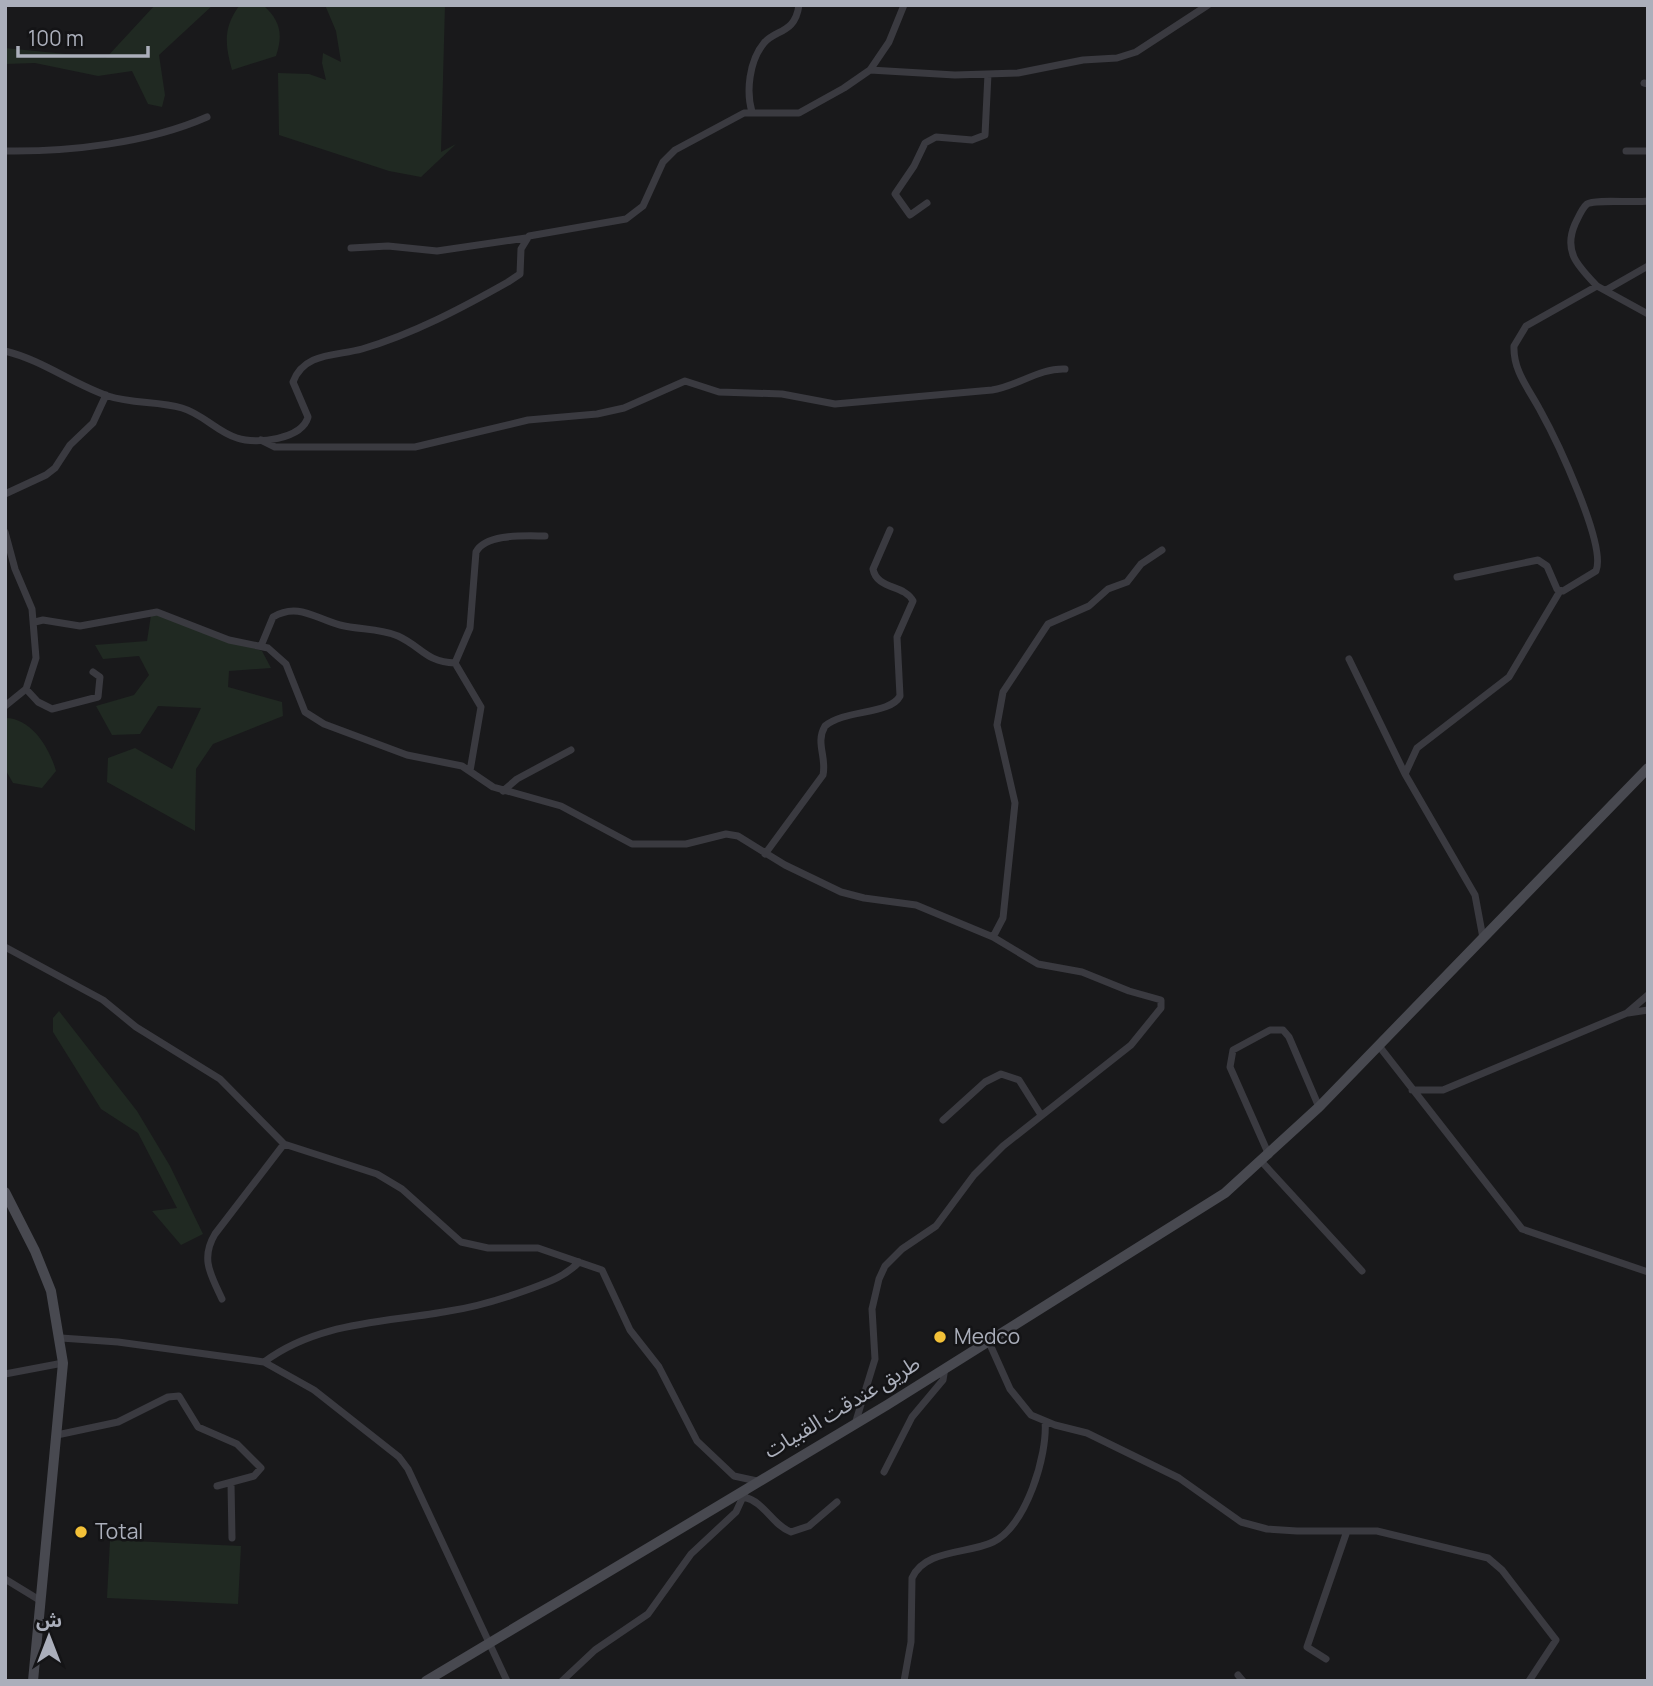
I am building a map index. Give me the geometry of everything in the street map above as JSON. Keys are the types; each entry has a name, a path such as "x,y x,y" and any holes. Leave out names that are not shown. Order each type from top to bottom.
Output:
{"main road":[{"name":"طريق عندقت القبيات","path":"426,1681 746,1492 757,1481 855,1424 1225,1193 1319,1107 1648,768"},
{"path":"5,1192 36,1251 51,1291 61,1338 63,1363 33,1681"}],"street":[{"path":"752,112 747,97 758,55 764,43 783,33 798,15 799,5"},
{"path":"351,248 378,246 437,251 527,238 539,233 626,219 643,206 663,162 675,150 752,112 799,113 870,70 889,42 904,5"},
{"path":"870,70 988,74 1034,72 1083,61 1122,58 1208,5"},
{"path":"927,203 910,215 895,194 914,166 925,143 936,137 972,140 985,135 988,74"},
{"path":"5,151 42,151 129,140 173,130 207,117"},
{"path":"1626,150 1648,151"},
{"path":"1648,201 1590,203 1583,209 1573,229 1570,246 1578,267 1597,286 1648,314"},
{"path":"5,351 38,363 106,395 178,407 205,418 234,437 261,439 286,435 306,423 307,410 293,382 303,366 313,359 363,349 414,331 509,282 521,270 522,248 527,238"},
{"path":"1606,290 1648,266"},
{"path":"1560,591 1566,591 1592,574 1599,558 1567,467 1519,374 1514,346 1527,326 1597,286"},
{"path":"261,439 275,447 415,447 528,420 597,414 624,408 685,381 730,393 782,394 835,404 1002,388 1046,371 1065,369"},
{"path":"5,494 39,479 55,468 70,445 93,423 106,395"},
{"path":"765,854 823,775 824,764 820,746 825,726 838,718 891,706 900,696 897,637 913,601 907,593 882,583 873,569 890,530"},
{"path":"5,532 15,569 35,622 34,671 26,689 5,706"},
{"path":"455,663 470,628 471,586 477,549 490,542 545,536"},
{"path":"993,937 1003,918 1015,803 997,725 1003,692 1048,624 1089,606 1108,589 1127,582 1141,564 1162,550"},
{"path":"1457,577 1538,559 1547,566 1560,591"},
{"path":"1405,774 1417,748 1509,677 1560,591"},
{"path":"261,646 273,617 284,612 306,611 341,626 388,632 409,642 436,662 455,663"},
{"path":"35,622 43,620 80,626 158,612 229,640 261,646 273,651 286,664 301,705 314,719 407,755 455,764 503,791 561,806 632,844 686,844 731,835 851,895 910,903 993,937 1038,964 1082,972 1162,1002 1161,1008 1131,1045 1041,1115 974,1175 936,1226 902,1249 885,1266 872,1309 875,1359 855,1424"},
{"path":"1349,659 1405,774 1475,895 1483,938"},
{"path":"455,663 481,707 470,771"},
{"path":"26,689 38,702 52,709 98,697 100,677 93,672"},
{"path":"503,791 517,779 571,750"},
{"path":"5,947 103,1000 136,1027 220,1079 284,1144 385,1179 402,1189 461,1242 488,1248 538,1248 602,1270 623,1318 664,1376 697,1441 734,1476 757,1481"},
{"path":"1627,1013 1648,995"},
{"path":"1411,1090 1423,1093 1443,1090 1627,1013 1648,1010"},
{"path":"1319,1107 1289,1037 1283,1030 1270,1030 1233,1050 1230,1067 1265,1158 1362,1271"},
{"path":"1379,1046 1522,1229 1648,1272"},
{"path":"943,1120 985,1082 1001,1074 1019,1080 1041,1115"},
{"path":"222,1299 206,1262 207,1249 215,1234 284,1144"},
{"path":"264,1362 291,1344 335,1328 447,1312 494,1301 555,1279 579,1262"},
{"path":"61,1338 117,1342 264,1362 314,1390 399,1457 415,1482 507,1681"},
{"path":"988,1340 1002,1373 1020,1403 1031,1415 1087,1433 1179,1478 1241,1522 1267,1529 1377,1531 1480,1556 1496,1563 1556,1640 1529,1681"},
{"path":"5,1374 63,1363"},
{"path":"884,1472 892,1451 917,1409 943,1380 946,1367"},
{"path":"57,1435 112,1424 169,1397 179,1395 198,1427 232,1441 259,1463 261,1468 257,1474 217,1486"},
{"path":"904,1681 911,1642 912,1578 915,1570 927,1561 991,1543 1008,1530 1039,1471 1045,1447 1045,1421"},
{"path":"231,1483 232,1538"},
{"path":"562,1681 595,1650 648,1614 691,1554 736,1511 746,1492 779,1525 791,1532 809,1526 837,1502"},
{"path":"1326,1659 1307,1647 1347,1531"},
{"path":"5,1579 41,1601"}],"shaded area":[{"path":"155,5 213,5 159,55 165,95 162,107 148,104 132,71 98,76 35,63 5,64 5,48 106,58"},
{"path":"263,5 274,17 279,29 276,56 232,70 227,37 230,22 239,6"},
{"path":"325,5 445,5 441,152 456,144 421,177 389,171 279,135 278,73 309,74 326,80 323,53 341,62 336,31"},
{"path":"159,614 262,651 271,668 229,671 228,687 282,702 283,716 213,744 196,769 195,831 107,782 108,758 135,748 172,769 201,708 158,706 140,734 112,735 96,706 134,695 149,675 139,656 103,659 95,645 147,641 151,615"},
{"path":"5,718 24,723 38,736 49,753 56,771 42,788 13,783 5,769"},
{"path":"59,1011 137,1111 170,1166 203,1234 181,1245 152,1211 177,1208 138,1133 101,1109 53,1032 53,1018"},
{"path":"110,1540 241,1546 238,1604 107,1598"}],"place":[{"name":"Medco","path":"940,1337"},
{"name":"Total","path":"81,1532"}]}
